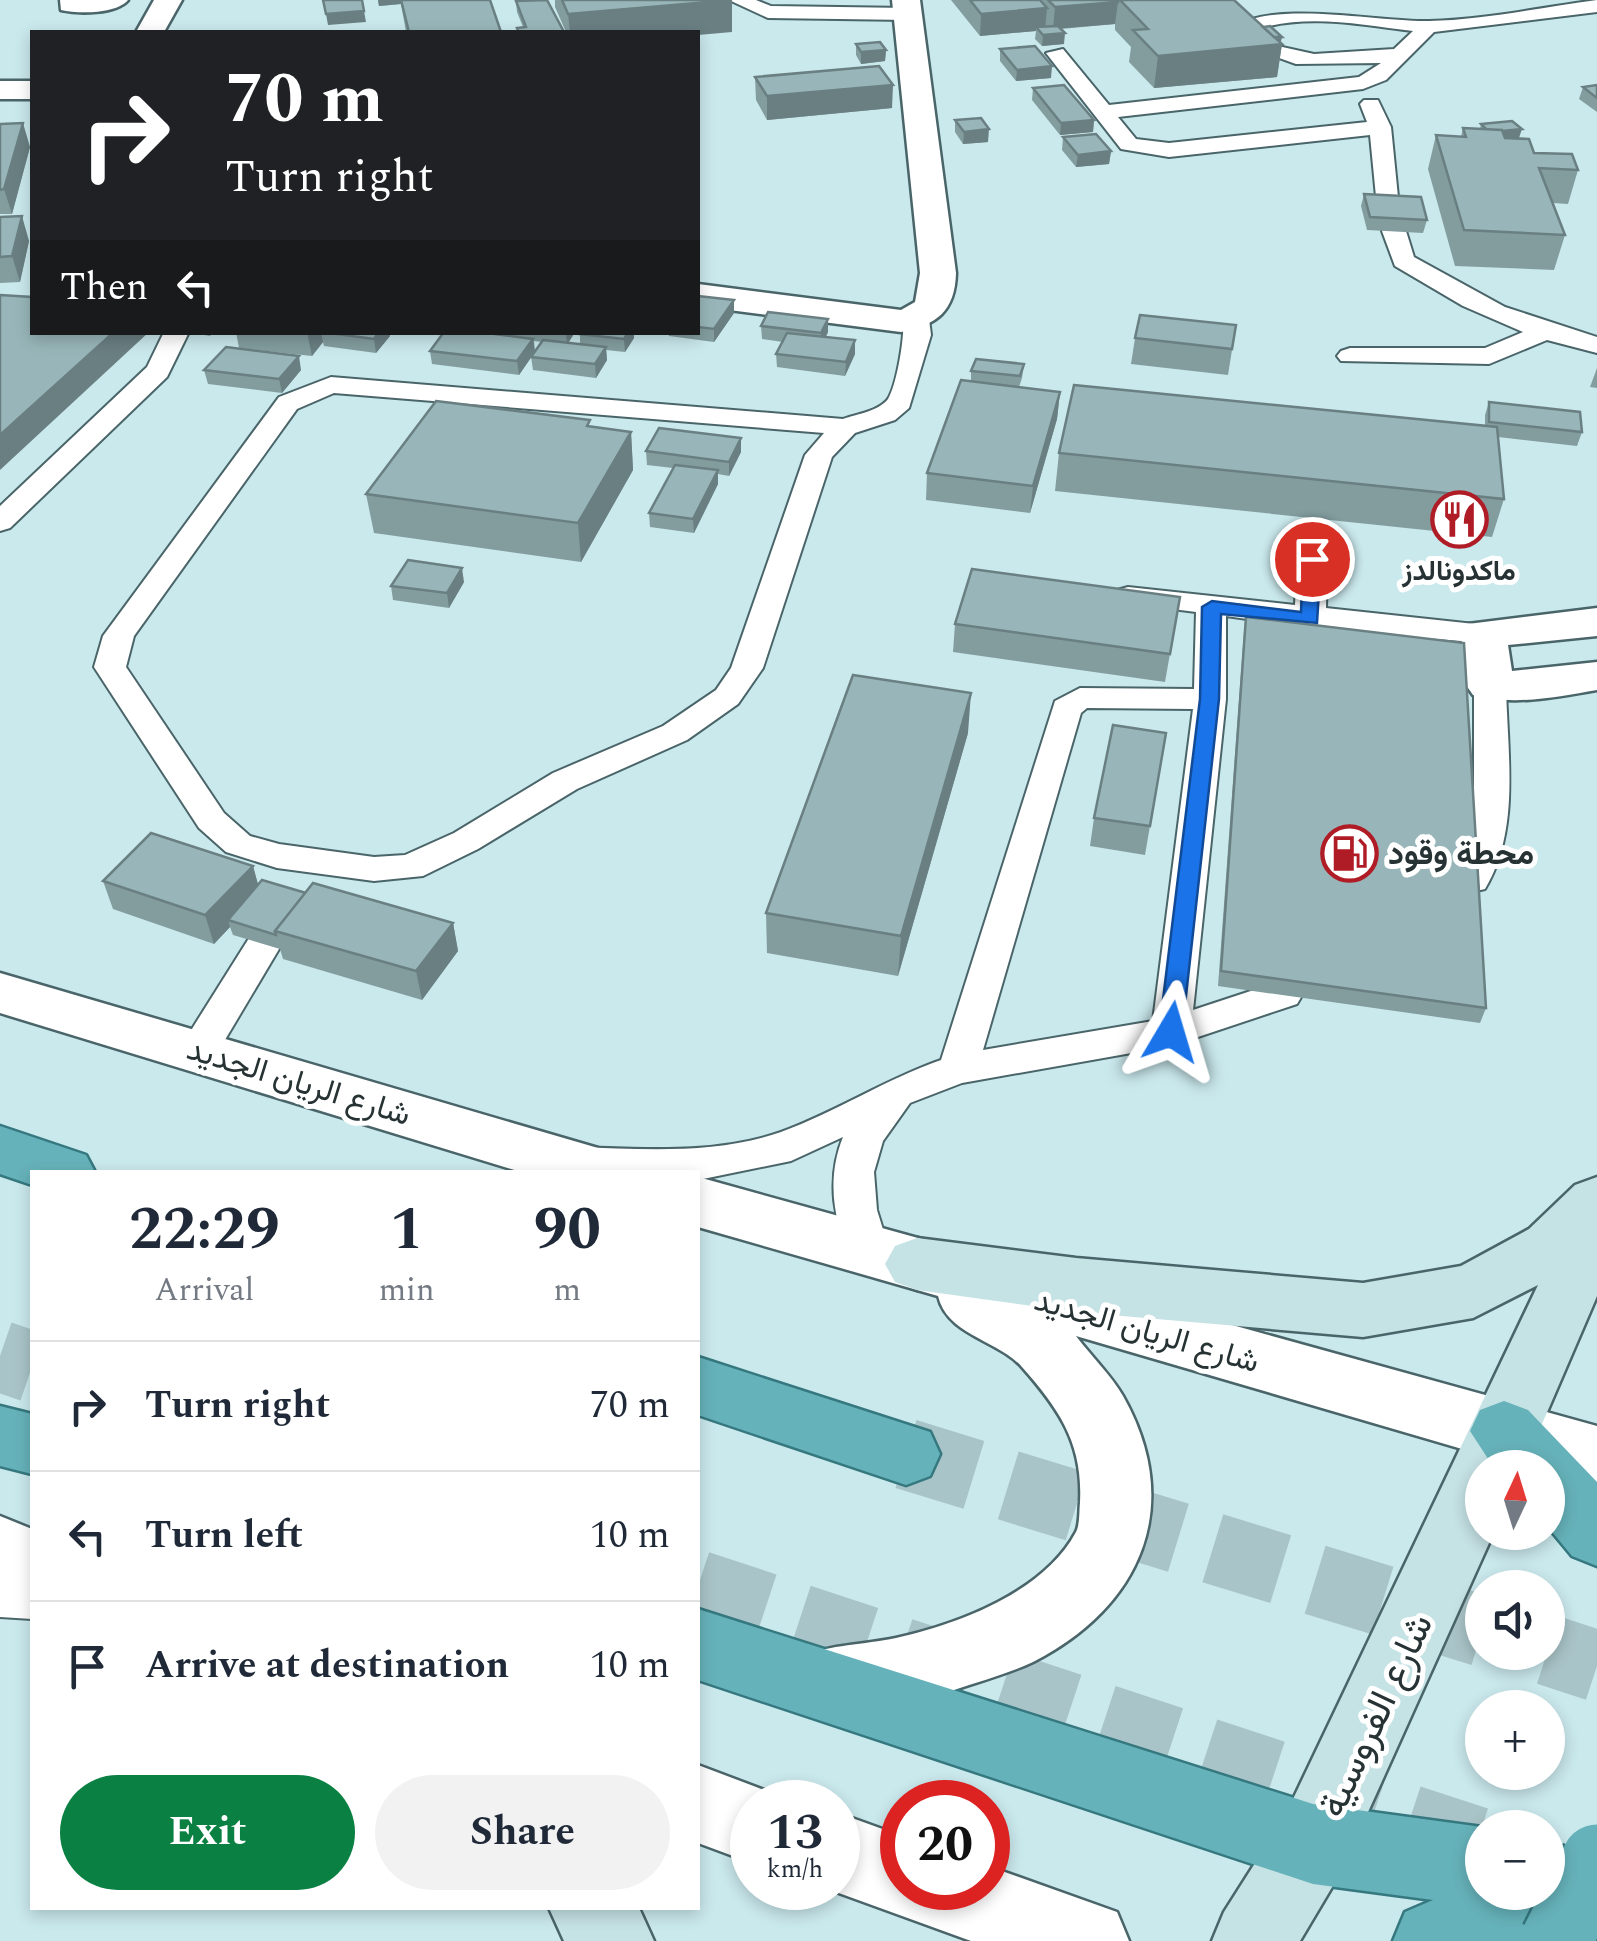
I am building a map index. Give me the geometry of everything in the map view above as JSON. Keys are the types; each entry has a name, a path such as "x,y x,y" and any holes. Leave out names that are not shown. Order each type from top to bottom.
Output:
{"highway":[{"path":"0,1150 59,1170"},
{"path":"700,1387 906,1454"},
{"path":"0,1436 30,1444"},
{"path":"1565,1507 1597,1533"},
{"path":"700,1646 1313,1844 1465,1865"},
{"path":"1556,1941 1597,1860"},
{"path":"1565,1872 1597,1869"},
{"path":"1434,1941 1597,1905"}],"main road":[{"path":"893,1258 1076,1285 1363,1310 1473,1291 1550,1246 1597,1202"},
{"name":"شارع الفروسية","path":"1517,1450 1597,1225"},
{"name":"شارع الفروسية","path":"1254,1941 1313,1844 1467,1550"},
{"path":"591,1910 613,1941"}],"street":[{"path":"72,4 114,0"},
{"path":"151,30 168,0"},
{"path":"700,296 916,319 938,300 907,7"},
{"path":"0,90 30,90"},
{"path":"1597,622 1484,634 1490,686 1541,685 1597,676"},
{"name":"شارع الريان الجديد","path":"0,993 578,1167"},
{"name":"شارع الريان الجديد","path":"700,1203 893,1258 1467,1450"},
{"path":"813,1684 897,1674 1008,1636 1072,1594 1112,1541 1116,1467 1098,1415 1043,1344 893,1258"},
{"name":"شارع الريان الجديد","path":"1565,1460 1597,1457"},
{"path":"0,1549 30,1561"},
{"path":"700,1805 730,1816"},
{"path":"999,1910 1088,1941"}],"lane":[{"path":"740,0 768,12 907,7"},
{"path":"1400,54 1318,59 1278,56 1258,44 1243,28 1268,17 1302,15 1428,26 1597,6"},
{"path":"1102,112 1363,84 1378,76 1428,26"},
{"path":"1056,53 1129,144 1169,150 1380,128"},
{"path":"1363,84 1380,128 1391,219 1403,261 1456,297 1597,345"},
{"path":"845,427 819,455 747,668 727,697 675,733 565,781 466,841 410,866 303,875 238,844 210,820 196,790 110,667 119,636 288,403 332,385 845,427 885,414 900,402 918,335 916,319"},
{"path":"1350,356 1489,356 1547,331"},
{"path":"0,522 158,370 176,335"},
{"path":"1310,619 1312,559"},
{"path":"1097,592 1310,619 1484,634"},
{"path":"1171,1032 1214,796 1212,607"},
{"path":"1472,880 1480,828 1490,686"},
{"path":"958,1068 1066,708 1080,698 1210,699"},
{"path":"199,1050 264,944"},
{"path":"578,1167 676,1168 734,1159 791,1145 902,1089 958,1068 1171,1032 1284,994"},
{"path":"893,1258 851,1203 852,1174 872,1120 902,1089"},
{"path":"0,1594 30,1596"}],"building":[{"path":"323,0 362,0 364,11 326,14"},
{"path":"401,0 490,0 500,30 408,30"},
{"path":"547,0 563,30 518,30 526,27 516,1"},
{"path":"562,0 732,0 568,14"},
{"path":"970,0 1040,0 1047,8 981,14"},
{"path":"1048,0 1118,0 1118,2 1055,7"},
{"path":"1120,0 1234,0 1282,44 1158,56 1133,30 1148,29"},
{"path":"1058,26 1065,33 1043,35 1036,27"},
{"path":"1270,26 1282,37 1274,37 1263,27"},
{"path":"880,42 886,50 861,52 856,44"},
{"path":"1035,46 1052,66 1017,70 1000,49"},
{"path":"879,66 893,85 767,96 755,77"},
{"path":"1064,85 1094,120 1061,123 1033,88"},
{"path":"1597,85 1597,98 1583,87"},
{"path":"981,118 989,129 964,132 955,120"},
{"path":"1512,121 1522,129 1487,130 1481,124"},
{"path":"23,123 4,189 0,190 0,124"},
{"path":"1463,128 1502,130 1505,138 1529,139 1534,153 1572,154 1578,170 1539,168 1565,235 1464,230 1436,135 1466,137"},
{"path":"1096,134 1111,151 1078,155 1063,137"},
{"path":"1364,194 1421,197 1427,220 1370,217"},
{"path":"22,216 12,256 0,257 0,217"},
{"path":"0,295 30,297 30,335 111,335 0,435"},
{"path":"700,296 734,300 714,329 700,327"},
{"path":"768,312 828,319 821,333 761,326"},
{"path":"1140,315 1236,325 1232,349 1135,338"},
{"path":"787,333 855,340 846,362 776,354"},
{"path":"344,335 377,335 374,339"},
{"path":"442,335 533,339 517,361 430,351"},
{"path":"588,335 626,335 624,339"},
{"path":"543,340 606,347 595,364 531,357"},
{"path":"226,347 299,356 279,379 204,370"},
{"path":"976,359 1024,364 1020,376 971,371"},
{"path":"961,380 1060,392 1033,486 927,473"},
{"path":"1074,385 1497,427 1504,499 1059,453"},
{"path":"436,401 590,420 587,426 631,432 578,523 366,494"},
{"path":"1489,402 1580,412 1582,432 1489,422"},
{"path":"659,428 741,438 729,462 646,451"},
{"path":"675,465 718,470 693,519 649,513"},
{"path":"408,560 462,568 447,593 391,586"},
{"path":"972,569 1180,597 1170,654 955,624"},
{"name":"محطة وقود","path":"1246,617 1464,643 1486,1008 1221,971"},
{"path":"853,675 971,693 901,936 766,913"},
{"path":"1113,725 1166,733 1150,826 1094,818"},
{"path":"151,833 253,866 205,915 103,881"},
{"path":"262,880 306,893 275,931 276,935 228,920"},
{"path":"313,883 453,923 416,971 275,931"}],"tunnel":[{"path":"0,1356 30,1366"},
{"path":"906,1454 1465,1626"},
{"path":"700,1587 1465,1838"},
{"path":"1565,1656 1597,1666"}],"place":[{"name":"ماكدونالدز","path":"1459,519"},
{"name":"محطة وقود","path":"1349,853"}],"route":[{"path":"1171,1032 1210,699 1212,607 1310,619 1312,559"}]}
